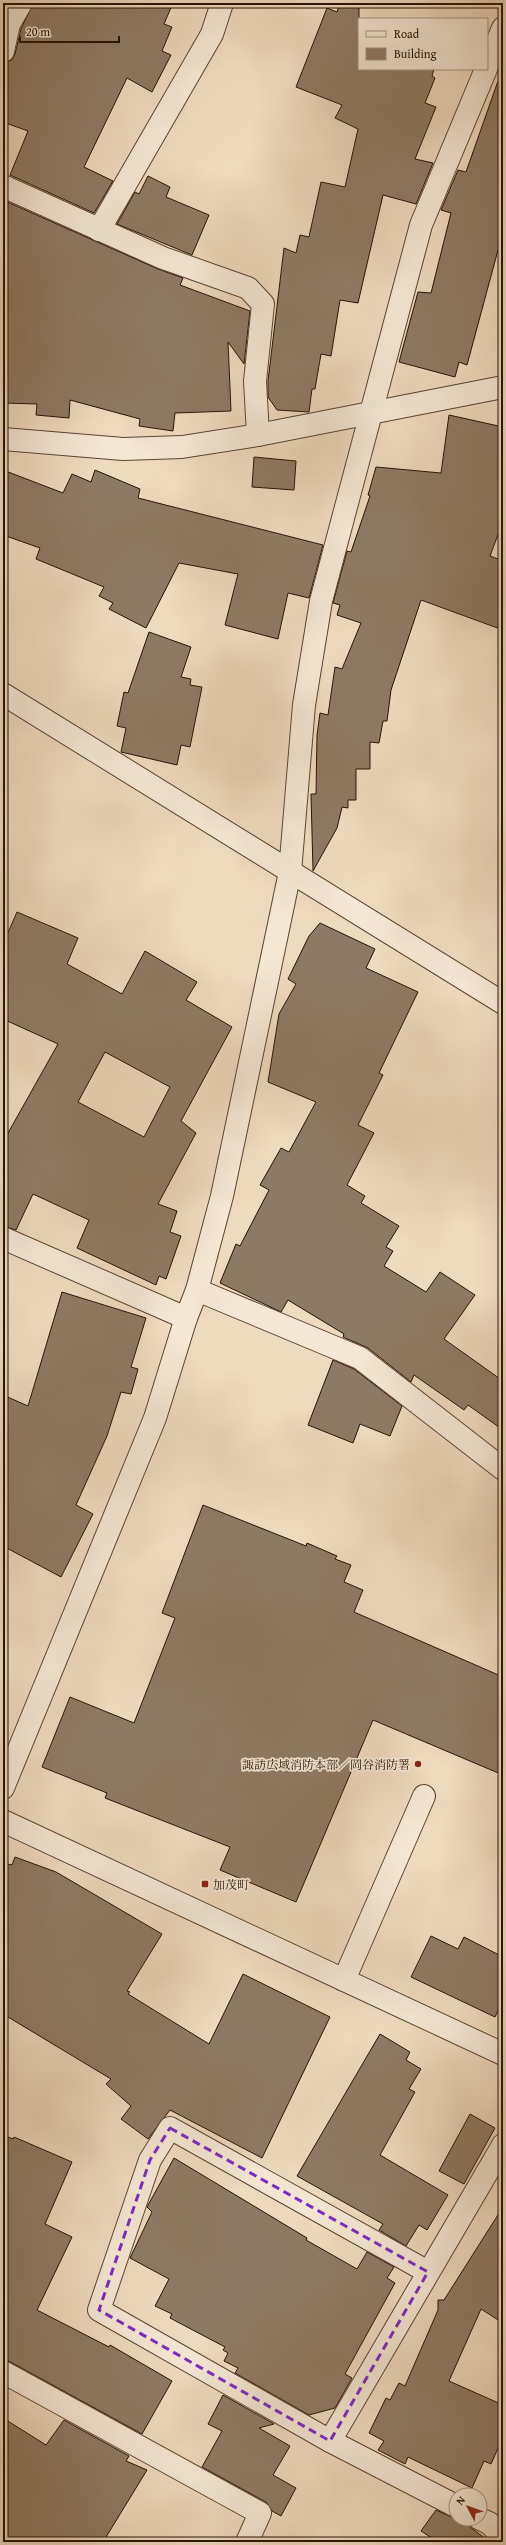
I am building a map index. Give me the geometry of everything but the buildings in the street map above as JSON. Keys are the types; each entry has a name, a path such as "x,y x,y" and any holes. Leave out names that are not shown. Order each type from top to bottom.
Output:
{"street":[{"path":"3,51 9,24 21,3"},
{"path":"99,230 212,34 222,3"},
{"path":"488,63 503,28"},
{"path":"3,1788 155,1418 186,1318 197,1290 222,1196 290,872 304,705 321,601 421,225 485,70"},
{"path":"3,186 163,258 248,288 262,304 255,381 258,435"},
{"path":"3,439 123,449 182,447 258,435 503,387"},
{"path":"3,694 503,1003"},
{"path":"3,1238 186,1318"},
{"path":"197,1290 360,1358 503,1469"},
{"path":"344,1980 424,1796"},
{"path":"3,1821 503,2054"},
{"path":"428,2272 170,2128 150,2160 99,2310 330,2441 448,2502"},
{"path":"330,2441 503,2145"},
{"path":"3,2372 260,2513 248,2542"},
{"path":"488,2523 503,2537"}],"highlighted area":[{"path":"170,2128 428,2272 330,2441 99,2310 150,2160"}],"place":[{"name":"諏訪広域消防本部／岡谷消防署","path":"418,1764"},
{"name":"加茂町","path":"205,1884"}]}
